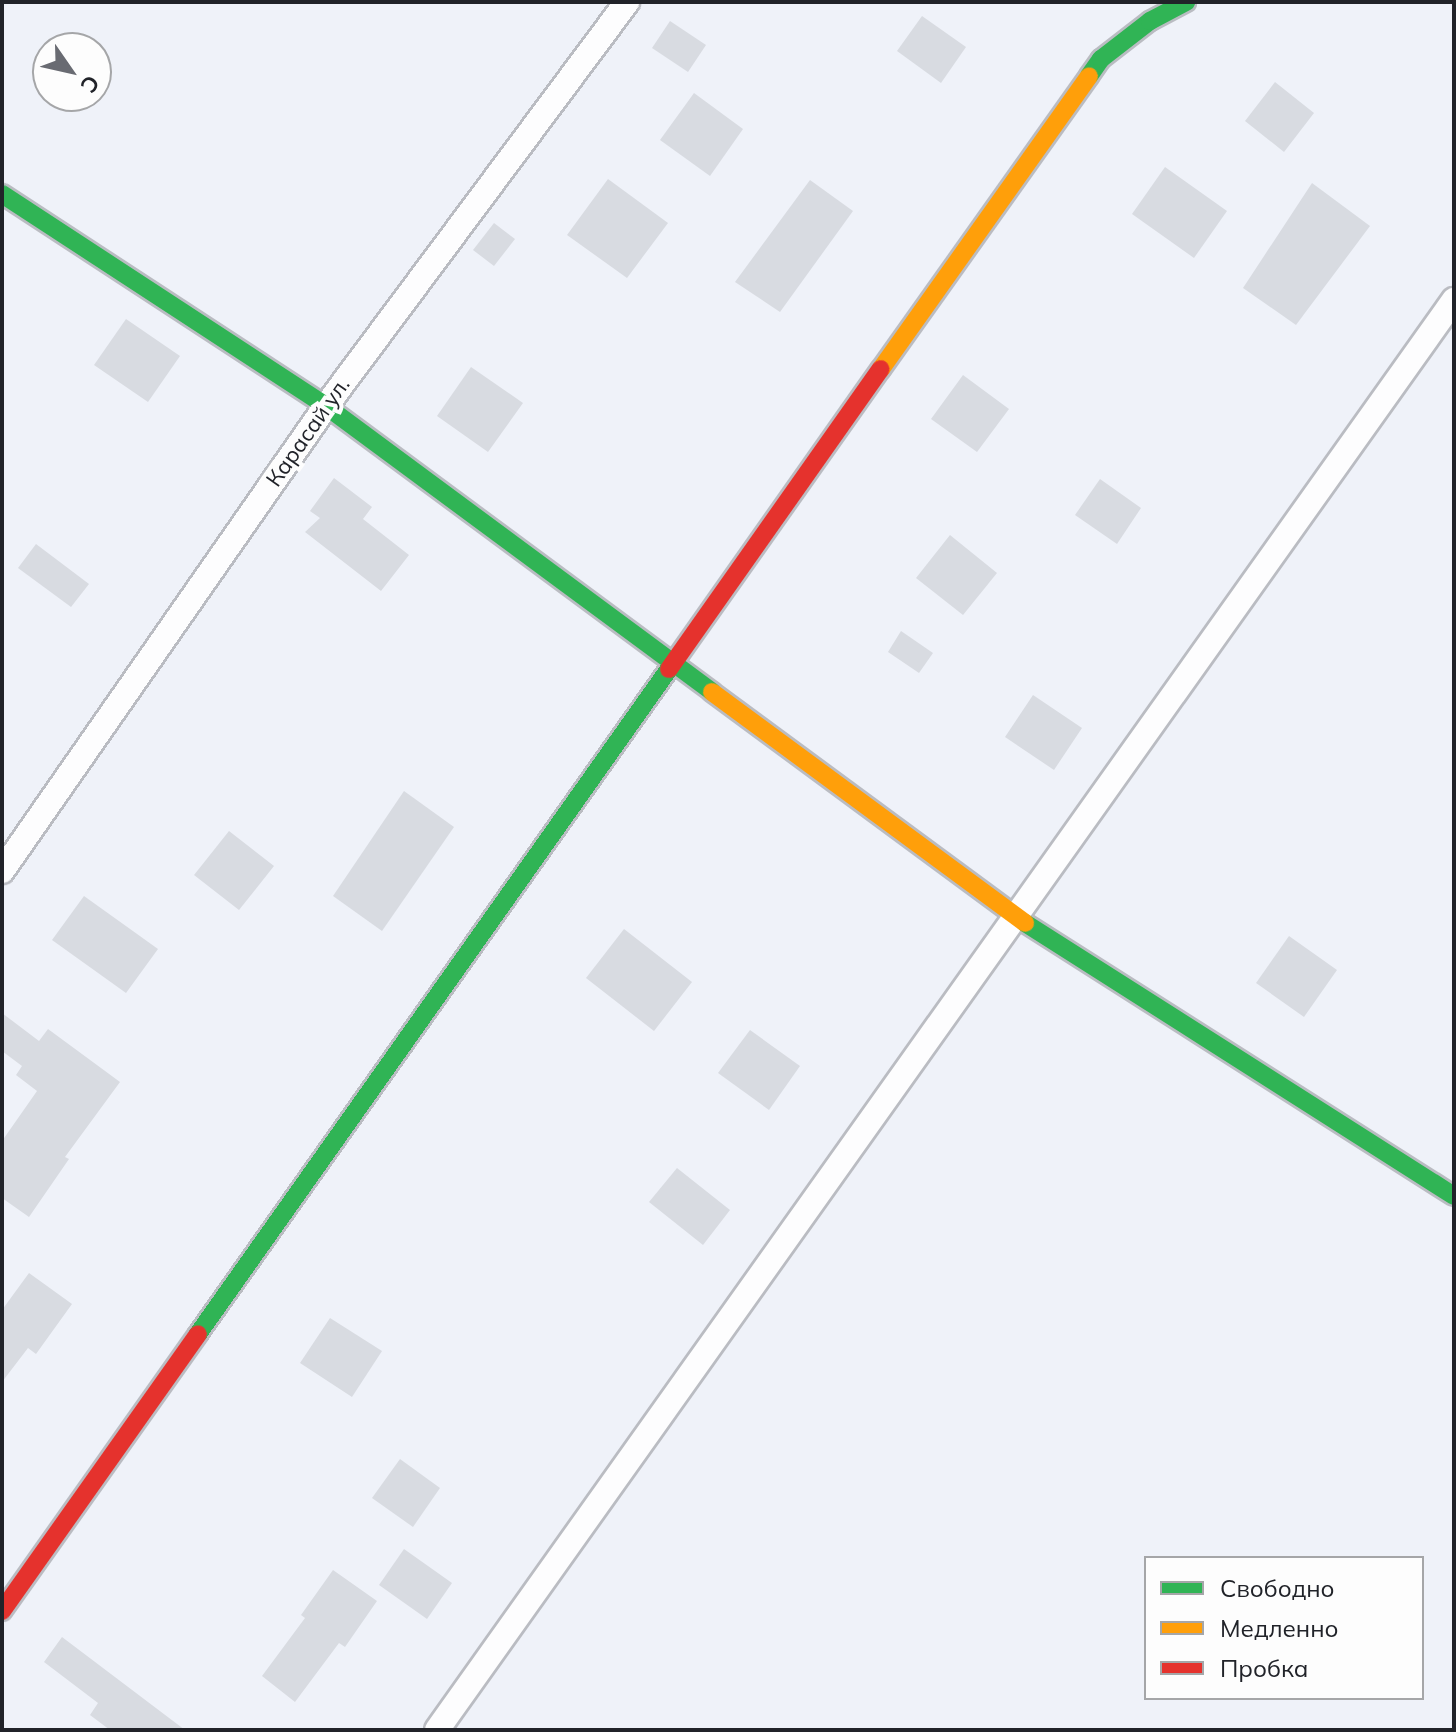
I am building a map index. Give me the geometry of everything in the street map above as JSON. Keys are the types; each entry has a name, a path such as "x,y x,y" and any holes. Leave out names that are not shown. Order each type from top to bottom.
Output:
{"street":[{"name":"Карасай ул.","path":"2,871 326,406 627,2"},
{"path":"2,1611 1101,59 1150,21 1186,2"},
{"path":"2,194 326,406 675,661 1015,917 1454,1196"},
{"path":"437,1730 1454,300"}],"building":[{"path":"922,16 966,47 941,83 897,51"},
{"path":"670,21 706,45 688,72 652,48"},
{"path":"1275,82 1314,113 1284,152 1245,121"},
{"path":"694,93 743,129 710,176 660,140"},
{"path":"1165,167 1227,211 1194,258 1132,214"},
{"path":"608,179 668,223 627,278 567,235"},
{"path":"810,180 853,211 780,312 735,282"},
{"path":"1312,183 1370,226 1296,325 1243,288"},
{"path":"494,223 515,239 494,266 473,250"},
{"path":"126,319 180,356 148,402 94,365"},
{"path":"471,367 523,403 488,452 437,416"},
{"path":"963,375 1009,409 977,452 931,419"},
{"path":"334,478 372,507 363,519 409,555 381,591 305,532 320,518 310,511"},
{"path":"1100,479 1141,508 1117,544 1075,515"},
{"path":"950,535 997,573 963,615 916,578"},
{"path":"36,544 89,584 71,607 18,568"},
{"path":"901,631 933,653 919,673 888,652"},
{"path":"1033,695 1082,728 1054,770 1005,737"},
{"path":"404,791 454,827 382,931 333,896"},
{"path":"229,831 274,866 239,910 194,875"},
{"path":"84,896 158,949 126,993 52,940"},
{"path":"624,929 692,982 654,1031 586,978"},
{"path":"1289,936 1337,970 1304,1017 1256,983"},
{"path":"2,1013 39,1041 48,1029 120,1082 65,1157 69,1159 29,1217 2,1198 2,1141 37,1091 16,1075 22,1066 2,1051"},
{"path":"750,1030 800,1066 769,1110 718,1073"},
{"path":"677,1168 730,1210 703,1245 649,1202"},
{"path":"29,1273 72,1304 36,1354 28,1348 2,1382 2,1310"},
{"path":"330,1318 382,1351 352,1397 300,1363"},
{"path":"400,1459 440,1488 413,1527 372,1498"},
{"path":"404,1549 452,1583 427,1619 379,1585"},
{"path":"333,1570 377,1601 345,1647 339,1643 295,1702 262,1676 305,1618 301,1615"},
{"path":"62,1637 185,1730 110,1730 90,1715 98,1703 44,1662"}],"traffic: fast":[{"path":"1089,76 1101,59 1150,21 1186,2"},
{"path":"2,194 326,406 712,692"},
{"path":"198,1334 669,669"},
{"path":"1025,923 1454,1196"}],"traffic: slow":[{"path":"881,369 1089,76"},
{"path":"712,692 1025,923"}],"traffic: jam":[{"path":"669,669 881,369"},
{"path":"2,1611 198,1334"}]}
